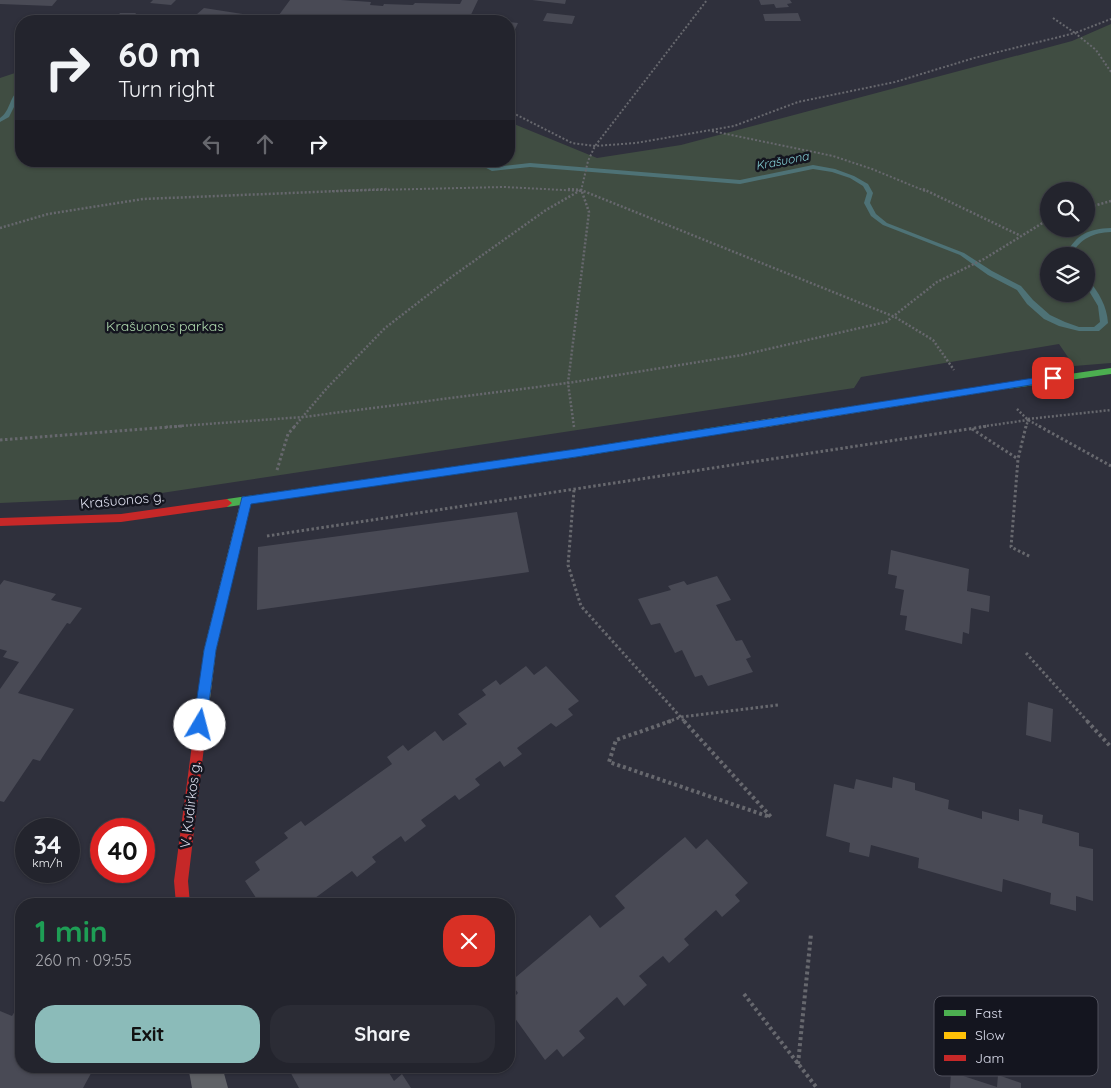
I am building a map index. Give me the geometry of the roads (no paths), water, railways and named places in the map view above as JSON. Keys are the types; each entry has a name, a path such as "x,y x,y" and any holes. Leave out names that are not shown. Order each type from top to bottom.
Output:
{"street":[{"name":"Krašuonos g.","path":"0,522 122,518 576,453 969,390 1111,371"},
{"name":"V. Kudirkos g.","path":"182,898 181,881 210,650 246,500"},
{"path":"207,1073 210,1088"}],"waterway":[{"name":"Krašuona","path":"0,120 7,116 15,99"},
{"name":"Krašuona","path":"515,167 530,165 740,182 813,167 833,170 866,185 870,193 867,203 873,215 885,224 962,254 990,273 1019,288 1030,302 1047,317 1079,329 1096,329 1104,323 1103,311 1095,293"},
{"name":"Krašuona","path":"488,167 492,169 511,167"},
{"name":"Krašuona","path":"1074,247 1076,242 1086,235 1097,231 1111,230"}],"park label":[{"name":"Krašuonos parkas","path":"165,326"}]}
